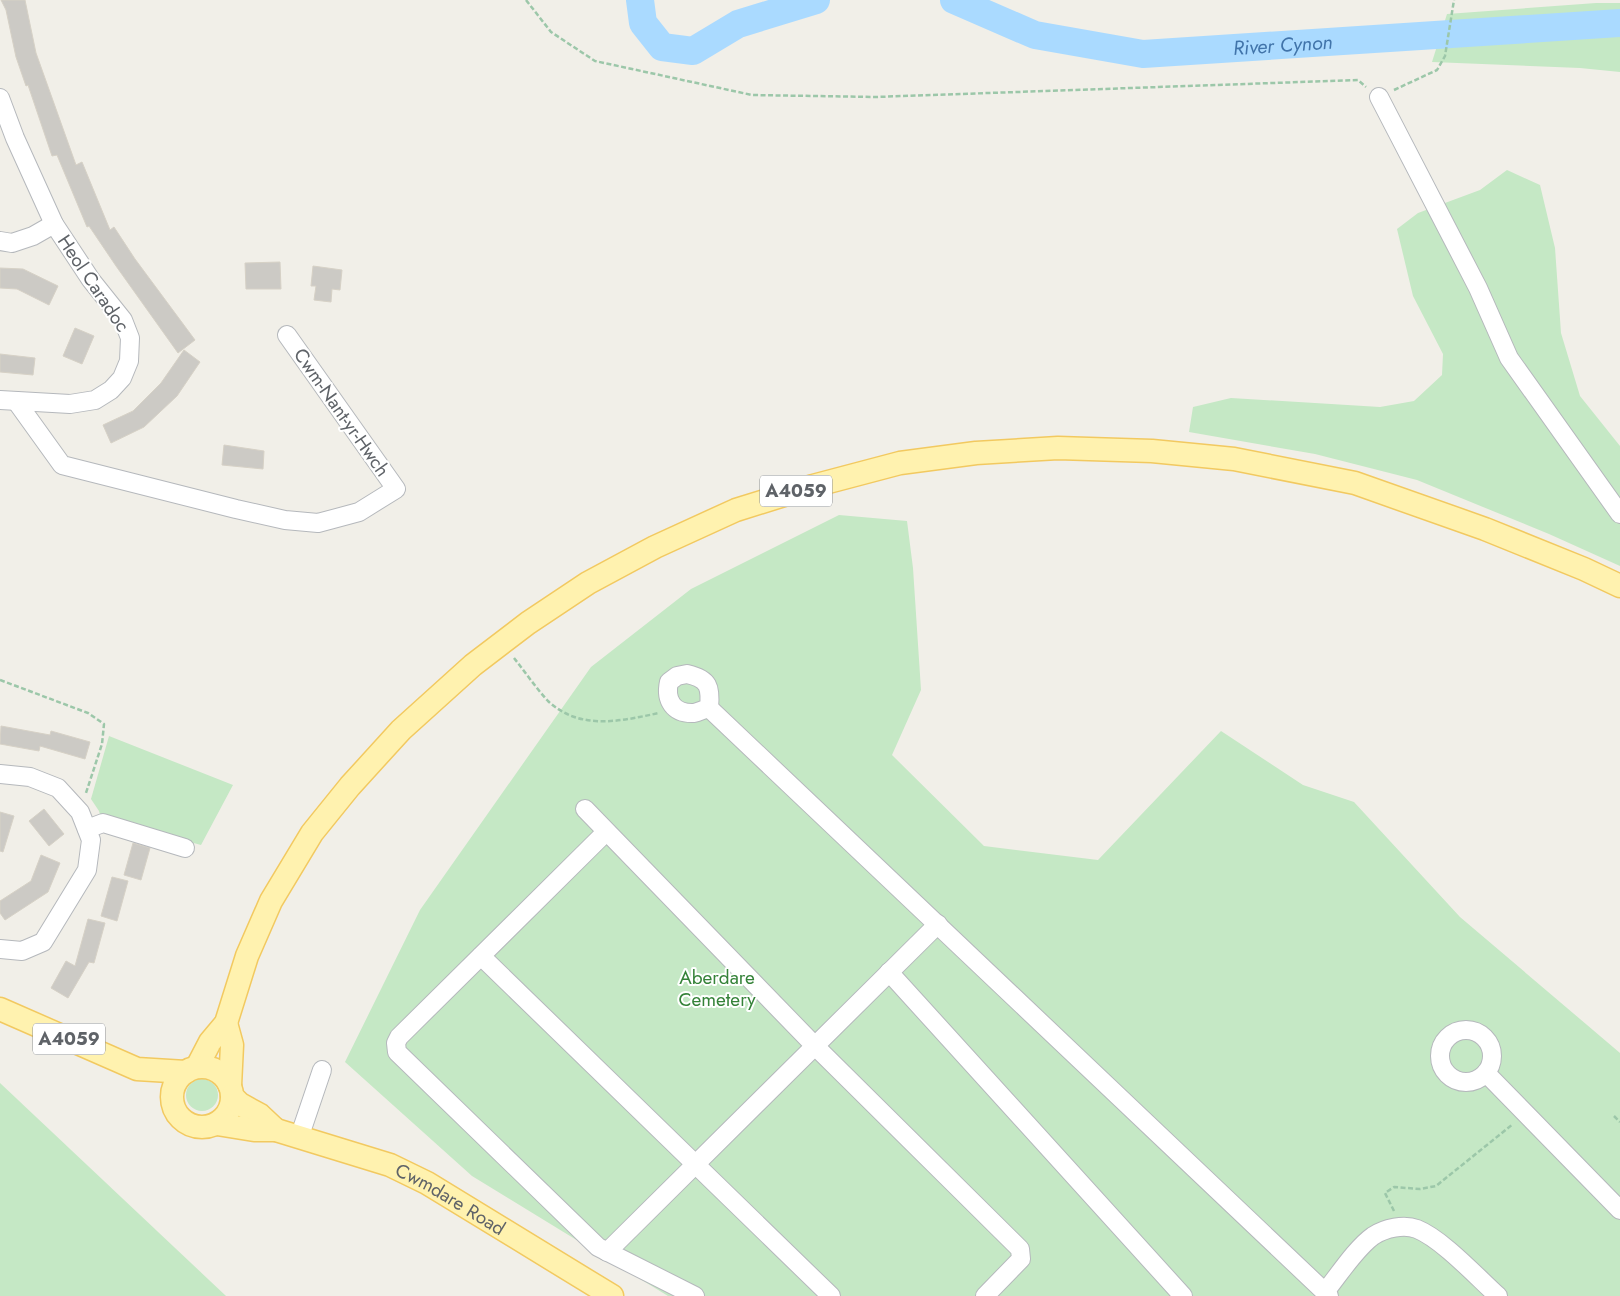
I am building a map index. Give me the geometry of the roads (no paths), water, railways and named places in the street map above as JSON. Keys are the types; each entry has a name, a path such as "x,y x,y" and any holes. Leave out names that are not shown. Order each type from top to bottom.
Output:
{"main road":[{"name":"A4059","path":"137,1069 191,1070 226,1023 248,956 271,901 312,833 350,786 401,730 473,665 588,583 655,547 736,510 813,486 900,463 976,453 1058,448 1152,452 1234,460 1355,483 1484,529 1584,569 1620,586"},
{"name":"A4059","path":"0,1009 137,1069 172,1102"},
{"path":"226,1023 232,1045 231,1104 228,1113 216,1124 207,1127 190,1125 176,1112 172,1102 174,1087 179,1078 191,1070 212,1069 219,1072 224,1077 231,1091"},
{"name":"Cwmdare Road","path":"231,1091 240,1104 260,1115 276,1130"},
{"name":"Cwmdare Road","path":"216,1124 254,1130 276,1130 390,1165 427,1183 612,1296"}],"street":[{"path":"1379,97 1478,288 1509,358 1620,514"},
{"name":"Heol Caradoc","path":"0,98 7,140 54,224 91,280 123,320 130,338 129,361 122,378 111,390 95,400 70,404 8,400"},
{"path":"0,241 12,243 33,236 54,224"},
{"name":"Cwm-Nant-yr-Hwch","path":"8,400 62,465 285,520 318,523 359,512 396,489 287,335"},
{"path":"687,674 699,676 707,683 710,693 709,708 694,713 677,709 670,702 667,692 669,682 677,676 687,674"},
{"path":"709,708 938,924 1320,1292 1373,1236 1402,1226 1417,1229 1436,1240 1498,1296"},
{"path":"0,774 30,777 58,788 80,812 91,840 87,870 43,942 22,951 0,949"},
{"path":"585,809 815,1046 1020,1249 1021,1259 984,1296"},
{"path":"87,829 103,823 185,848"},
{"path":"606,832 399,1037 396,1043 397,1052 598,1247 695,1296"},
{"path":"607,1252 938,924"},
{"path":"481,956 831,1296"},
{"path":"889,972 1183,1296"},
{"path":"299,1138 322,1070"},
{"path":"1486,1073 1620,1210"}],"waterway":[{"name":"River Cynon","path":"640,0 643,23 662,47 693,51 738,24 816,0"},
{"name":"River Cynon","path":"954,0 1035,35 1143,54 1620,23"}],"park label":[{"name":"Aberdare Cemetery","path":"717,988"}]}
